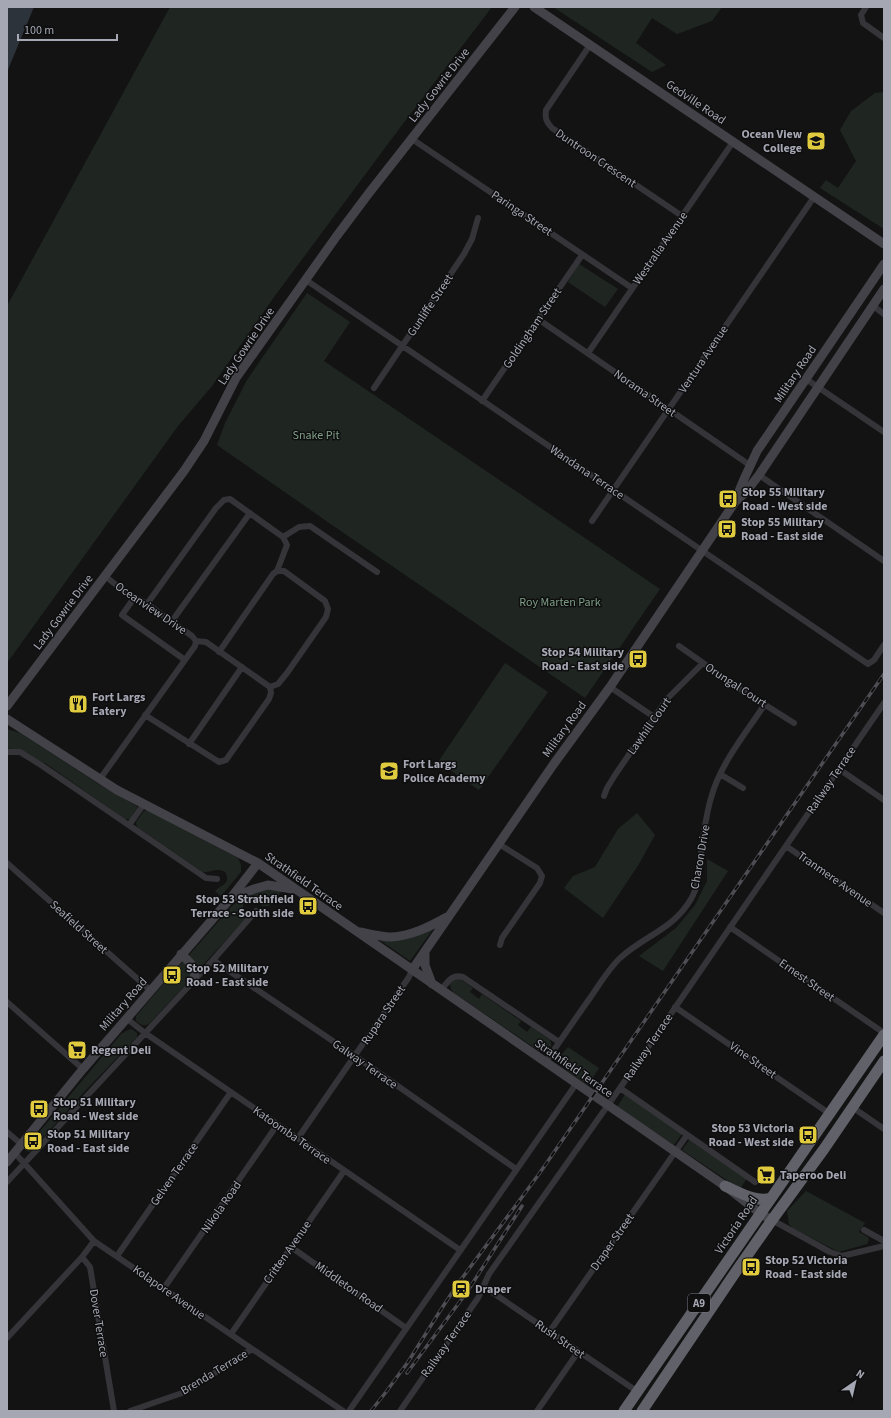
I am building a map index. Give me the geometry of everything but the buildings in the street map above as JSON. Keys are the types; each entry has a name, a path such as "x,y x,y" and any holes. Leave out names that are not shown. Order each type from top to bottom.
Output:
{"highway":[{"name":"Victoria Road","path":"624,1411 884,1034"},
{"path":"857,1075 875,1064 882,1064"},
{"name":"A9","path":"642,1411 772,1220 824,1149 882,1064"},
{"path":"725,1186 753,1197 766,1200 771,1198"},
{"path":"671,1343 674,1347 686,1345"}],"main road":[{"name":"Lady Gowrie Drive","path":"8,704 184,471 204,441 236,378 369,193 515,7"},
{"name":"Gedville Road","path":"534,7 884,244"},
{"name":"Military Road","path":"412,970 703,551 735,502 757,451 884,264"},
{"name":"Military Road","path":"735,502 745,493 759,475 884,289"},
{"path":"7,726 17,726 8,704"},
{"name":"Strathfield Terrace","path":"7,719 117,790 258,863 545,1063 725,1186 761,1214 772,1220"},
{"name":"Military Road","path":"7,1162 126,1018 230,899 258,863"},
{"path":"230,899 268,885 297,890"},
{"path":"356,932 390,937 402,936 422,930 450,915"},
{"path":"425,951 425,965 432,984"},
{"path":"181,954 192,964 195,969 196,976 193,981"}],"street":[{"path":"866,7 861,15 863,23 884,38"},
{"name":"Duntroon Crescent","path":"590,45 546,110 545,118 548,124 682,216"},
{"name":"Paringa Street","path":"412,139 632,288"},
{"name":"Westralia Avenue","path":"588,353 733,142"},
{"name":"Ventura Avenue","path":"592,521 814,197"},
{"name":"Gunliffe Street","path":"374,388 464,254 472,239 478,218"},
{"name":"Goldingham Street","path":"482,401 582,255"},
{"name":"Wandana Terrace","path":"306,280 868,664 874,660 884,645"},
{"path":"873,306 884,314"},
{"name":"Norama Street","path":"538,319 751,466"},
{"path":"806,379 884,432"},
{"path":"759,475 884,562"},
{"path":"147,604 216,508 224,500 230,499 283,537 287,545 277,571 219,652"},
{"path":"172,621 250,513"},
{"path":"283,537 299,527 310,526 376,572"},
{"path":"146,715 214,760 219,762 226,760 269,699 271,693 270,688 278,684 287,673 326,617 328,609 325,601 284,571 277,571"},
{"name":"Oceanview Drive","path":"105,576 134,598 147,604 172,621 192,636 196,641 206,642 270,688"},
{"path":"134,598 122,615 184,660"},
{"path":"100,779 195,646 196,641"},
{"name":"Orungal Court","path":"679,646 740,689 794,723"},
{"name":"Lawhill Court","path":"604,796 615,775 667,699 703,663"},
{"path":"189,744 242,667"},
{"path":"610,687 654,717"},
{"name":"Railway Terrace","path":"400,1411 478,1298 489,1274 620,1088 884,703"},
{"name":"Charon Drive","path":"545,1063 597,987 620,959 628,951 674,921 692,897 697,885 710,798 720,774 765,704"},
{"path":"7,752 20,752 206,878 217,879"},
{"path":"839,769 884,800"},
{"path":"720,774 743,788"},
{"path":"129,825 144,804"},
{"path":"499,844 537,868 542,876 540,883 502,938 500,945"},
{"name":"Tranmere Avenue","path":"786,846 884,913"},
{"name":"Seafield Street","path":"7,863 150,990"},
{"path":"7,1182 213,960 256,911"},
{"name":"Ernest Street","path":"730,927 884,1034"},
{"name":"Galway Terrace","path":"213,960 355,1056 516,1169"},
{"name":"Rupara Street","path":"298,1138 410,976 412,970"},
{"name":"Strathfield Terrace","path":"441,990 452,977 458,975 464,977 559,1042"},
{"path":"7,1002 83,1069"},
{"name":"Vine Street","path":"676,1007 830,1114"},
{"name":"Katoomba Terrace","path":"126,1018 145,1033 277,1125 460,1250"},
{"path":"349,1411 576,1084"},
{"name":"Strathfield Terrace","path":"620,1088 755,1182"},
{"name":"Gelven Terrace","path":"117,1256 231,1092"},
{"path":"852,1107 884,1129"},
{"name":"Nikola Road","path":"164,1288 277,1125"},
{"path":"7,1132 21,1144"},
{"path":"674,1152 687,1135"},
{"name":"Kolapore Avenue","path":"14,1152 94,1241 343,1411"},
{"name":"Draper Street","path":"550,1331 674,1152"},
{"name":"Critten Avenue","path":"231,1334 344,1170"},
{"name":"Strathfield Terrace","path":"772,1220 830,1252 842,1256 884,1246"},
{"path":"864,1230 884,1241"},
{"path":"7,1338 82,1257 94,1241"},
{"name":"Middleton Road","path":"291,1247 406,1328"},
{"name":"Dover Terrace","path":"82,1257 90,1267 114,1411"},
{"name":"Rush Street","path":"483,1286 638,1392"},
{"name":"Brenda Terrace","path":"130,1411 186,1392 252,1349"},
{"path":"537,1411 578,1352"}],"green space":[{"path":"170,7 492,7 274,297 212,386 178,426 7,663 7,306"},
{"path":"553,7 722,7 712,21 677,34 652,18 636,43 666,65 652,72"},
{"path":"884,92 884,229 820,188 826,180 838,188 856,161 840,130 851,111 875,93"},
{"path":"579,264 618,289 605,307 568,282"},
{"name":"Roy Marten Park","path":"307,293 350,322 324,361 660,589 585,698 217,445 225,423 247,380"},
{"path":"505,663 548,692 479,790 438,762"},
{"path":"7,729 20,733 97,783 137,806 130,819 125,819 45,763 22,751 7,749"},
{"path":"147,810 238,858 241,865 241,872 221,896 215,891 226,882 227,876 225,872 216,870 203,872 137,827 136,822 144,811"},
{"path":"637,813 655,835 639,864 603,918 564,888 573,876 595,867 618,829"},
{"path":"707,859 728,871 663,971 639,956 676,928 695,905 707,881"},
{"path":"270,887 283,890 269,906 262,906 258,900 253,898 245,901 243,905 245,920 198,970 189,956 190,954 231,907 243,897"},
{"path":"436,925 410,961 377,938"},
{"path":"182,962 187,962 192,973 189,981 149,1024 143,1025 136,1021 136,1016"},
{"path":"454,979 460,979 473,988 470,992 479,999 482,994 521,1021 518,1025 527,1032 531,1027 550,1040 551,1047 549,1050 538,1050 454,993 450,984"},
{"path":"132,1029 137,1033 137,1037 86,1090 30,1152 26,1151 26,1148 121,1034"},
{"path":"568,1047 599,1068 588,1085 566,1070 562,1054"},
{"path":"626,1093 683,1132 674,1145 617,1107"},
{"path":"690,1139 747,1178 740,1189 682,1150"},
{"path":"806,1191 865,1223 859,1232 868,1237 869,1240 867,1244 839,1252 792,1228 789,1224 787,1211"}],"shaded area":[{"path":"7,7 34,7 7,72"}],"railway":[{"path":"371,1411 408,1362 457,1285 539,1174 884,674"},
{"path":"407,1373 467,1292 522,1206"}],"place":[{"name":"Ocean View College","path":"816,141"},
{"name":"Stop 55 Military Road - West side","path":"728,499"},
{"name":"Stop 55 Military Road - East side","path":"727,529"},
{"name":"Stop 54 Military Road - East side","path":"638,659"},
{"name":"Fort Largs Eatery","path":"78,704"},
{"name":"Fort Largs Police Academy","path":"389,771"},
{"name":"Stop 53 Strathfield Terrace - South side","path":"308,906"},
{"name":"Stop 52 Military Road - East side","path":"172,975"},
{"name":"Regent Deli","path":"77,1050"},
{"name":"Stop 51 Military Road - West side","path":"39,1109"},
{"name":"Stop 53 Victoria Road - West side","path":"808,1135"},
{"name":"Stop 51 Military Road - East side","path":"33,1141"},
{"name":"Taperoo Deli","path":"766,1175"},
{"name":"Stop 52 Victoria Road - East side","path":"751,1267"},
{"name":"Draper","path":"461,1289"}],"park label":[{"name":"Snake Pit","path":"316,435"}]}
